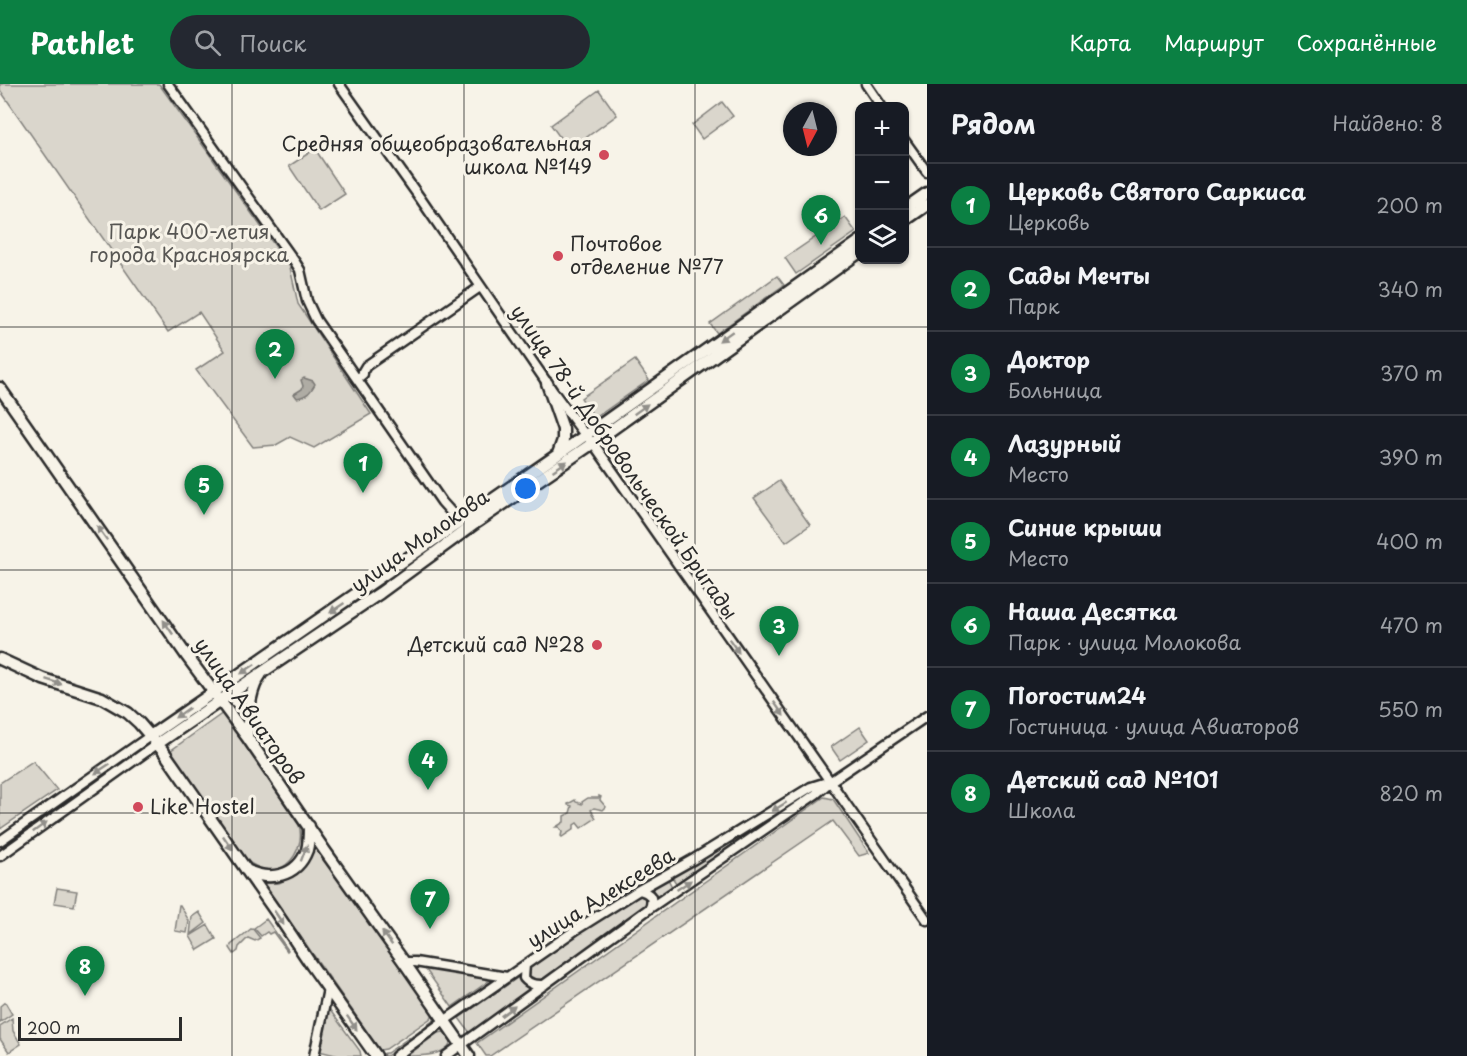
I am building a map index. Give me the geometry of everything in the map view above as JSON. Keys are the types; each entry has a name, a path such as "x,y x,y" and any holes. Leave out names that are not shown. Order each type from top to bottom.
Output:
{"main road":[{"path":"909,206 927,193"},
{"path":"909,218 927,205"},
{"name":"улица Молокова","path":"217,696 261,672 380,592 855,245"},
{"name":"улица Молокова","path":"154,740 217,696 282,646 557,454 589,439 855,255"},
{"path":"547,383 563,429 563,440 557,454"},
{"name":"улица Авиаторов","path":"0,388 469,1056"},
{"path":"0,659 43,679 102,698 128,712 164,752 376,1056"},
{"path":"247,737 251,694 254,683 261,672"},
{"path":"246,870 265,876 278,876 290,871 300,863 307,849 309,826"}],"street":[{"path":"168,84 295,262 300,270 307,301 316,320 360,377 442,502 460,522"},
{"name":"улица 78-й Добровольческой Бригады","path":"339,84 547,383 589,439 927,920"},
{"path":"866,84 878,102"},
{"path":"909,147 927,172"},
{"path":"360,377 366,366 480,287"},
{"name":"улица Алексеева","path":"446,1056 650,908 809,800 831,781 927,716"},
{"name":"улица Молокова","path":"0,841 154,740"},
{"name":"улица Молокова","path":"0,856 154,740"},
{"name":"улица Алексеева","path":"396,1056 577,929 811,787 831,781"},
{"path":"639,890 649,893 652,897 650,908"},
{"path":"404,962 507,977"},
{"path":"525,965 524,978 526,981 530,984 544,986"},
{"path":"314,1056 328,989"}],"green space":[{"name":"Парк 400-летия города Красноярска","path":"0,84 159,84 290,267 298,304 371,414 314,448 290,437 276,445 253,447 196,370 225,351 199,312 168,332 0,90"},
{"path":"599,90 617,115 569,150 551,125"},
{"path":"722,102 733,116 702,139 692,125"},
{"path":"315,149 345,194 319,211 289,166"},
{"path":"845,217 855,231 796,274 785,258"},
{"path":"777,276 784,285 717,333 710,324"},
{"path":"635,360 649,380 595,418 581,398"},
{"path":"779,481 810,525 786,542 754,498"},
{"path":"223,713 299,825 298,849 283,867 267,870 248,862 170,751"},
{"path":"860,727 869,740 840,760 831,747"},
{"path":"33,761 57,790 0,829 0,783"},
{"path":"599,796 606,807 603,810 594,808 591,810 596,818 581,828 577,823 574,829 562,837 559,827 556,827 564,822 564,816 570,813 572,806 568,804 575,800 582,804 588,798 599,798"},
{"path":"824,797 833,799 869,853 859,856 833,821 490,1056 486,1056 477,1043"},
{"path":"744,836 676,883 672,877"},
{"path":"314,846 433,1014 431,1018 386,1049 380,1050 263,883 279,883 295,875 307,864"},
{"path":"668,879 672,887 654,899 649,891"},
{"path":"57,888 77,891 74,906 54,903"},
{"path":"643,895 647,902 644,906 539,982 528,980 528,968 577,934"},
{"path":"179,905 189,921 187,933 175,931"},
{"path":"199,912 206,923 190,935 192,917"},
{"path":"266,919 287,951 273,932 269,934 267,932 261,936 254,928"},
{"path":"208,925 216,939 198,950 190,936"},
{"path":"252,928 260,938 255,941 248,938 234,954 230,948 231,945"},
{"path":"424,967 493,978 452,1007"},
{"path":"520,976 523,984 531,991 470,1033 459,1018"},
{"path":"5,1002 12,1014 0,1022 0,1006"},
{"path":"327,1006 360,1051 361,1056 339,1056 319,1051"},
{"path":"435,1017 436,1021 384,1056 383,1054 434,1020"},
{"path":"12,1018 13,1031 21,1044 9,1052 0,1039 0,1026"},
{"path":"444,1032 449,1036 451,1042 444,1050 432,1054 407,1056 438,1033"}],"shaded area":[{"path":"304,378 315,384 308,394 297,398 294,394 302,389 301,380"}],"place":[{"name":"Средняя общеобразовательная школа №149","path":"604,155"},
{"name":"Наша Десятка","path":"821,245"},
{"name":"Почтовое отделение №77","path":"558,256"},
{"name":"Сады Мечты","path":"275,379"},
{"name":"Церковь Святого Саркиса","path":"363,493"},
{"name":"Синие крыши","path":"204,515"},
{"name":"Детский сад №28","path":"597,645"},
{"name":"Доктор","path":"779,656"},
{"name":"Лазурный","path":"428,790"},
{"name":"Like Hostel","path":"138,807"},
{"name":"Погостим24","path":"430,929"},
{"name":"Детский сад №101","path":"85,996"}]}
